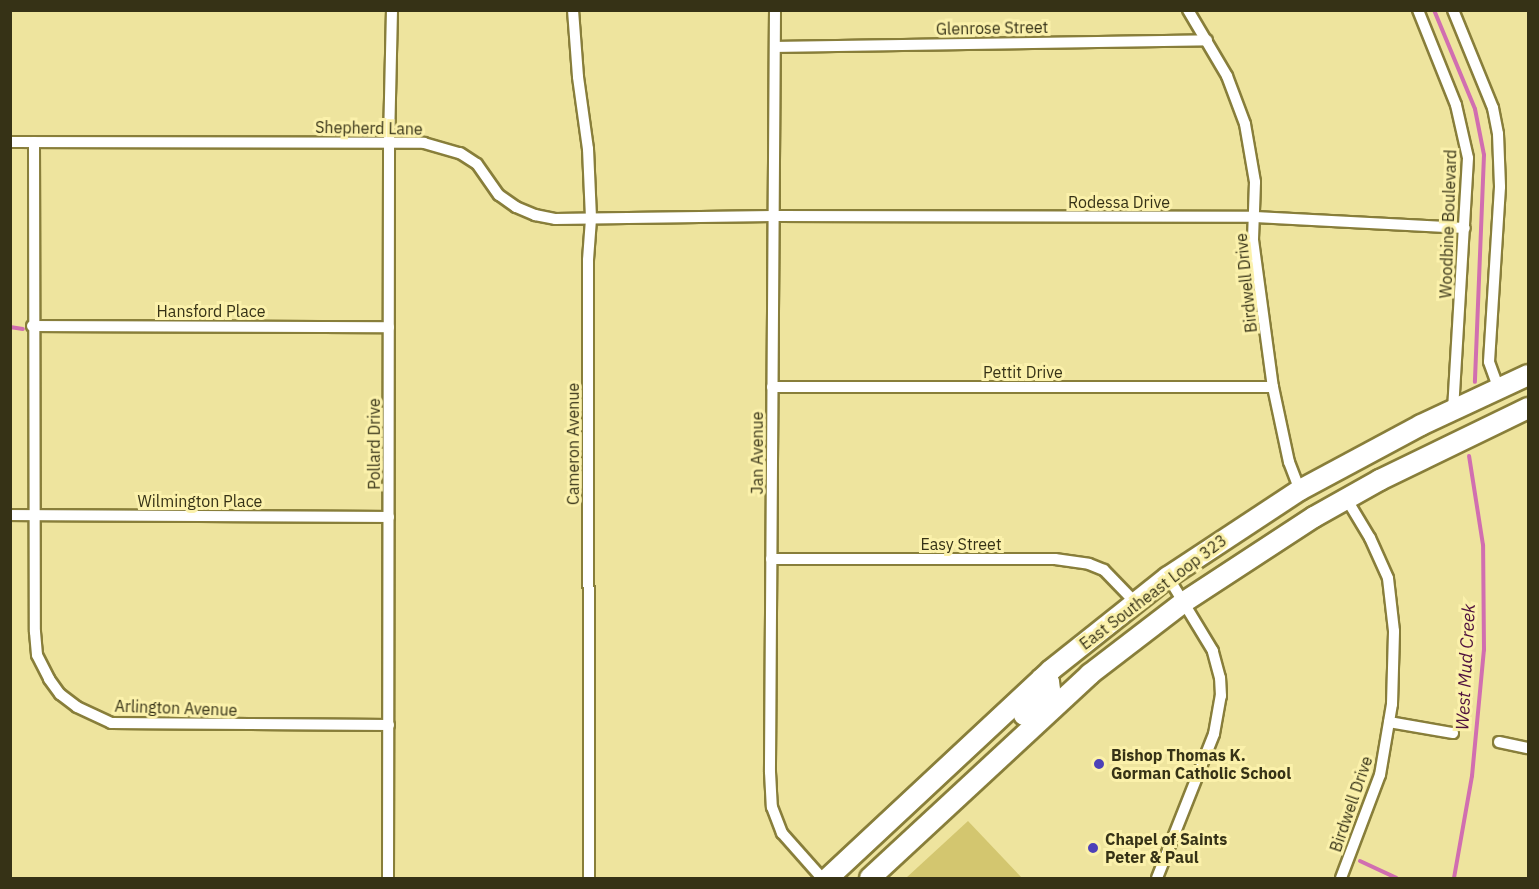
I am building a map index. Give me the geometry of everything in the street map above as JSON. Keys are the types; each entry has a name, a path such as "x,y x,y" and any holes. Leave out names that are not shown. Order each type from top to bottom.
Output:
{"highway":[{"name":"East Southeast Loop 323","path":"828,879 1042,679 1168,577 1299,490 1528,375"},
{"name":"East Southeast Loop 323","path":"870,879 1090,674 1184,602 1284,534 1346,498 1528,408"},
{"path":"895,855 919,814 1047,694 1049,682 1042,679"}],"street":[{"name":"Pollard Drive","path":"388,879 389,142 392,10"},
{"name":"Cameron Avenue","path":"573,10 578,77 588,149 591,219 588,260 588,879"},
{"name":"Jan Avenue","path":"775,10 777,47 773,216 772,807 782,833 822,879"},
{"name":"Birdwell Drive","path":"1188,10 1227,76 1245,124 1255,182 1253,240 1274,387 1289,462 1299,490"},
{"name":"Woodbine Boulevard","path":"1418,10 1453,95 1465,136 1468,164 1453,411"},
{"path":"1453,10 1492,108 1498,134 1500,187 1489,362 1498,389"},
{"name":"Glenrose Street","path":"777,47 1207,40"},
{"name":"Shepherd Lane","path":"10,142 389,142 443,146 477,164 500,195 516,207 535,215 591,219 773,216"},
{"name":"Arlington Avenue","path":"34,142 33,515 37,655 54,687 76,707 111,723 138,725 389,725"},
{"name":"Rodessa Drive","path":"773,216 1255,217 1465,228"},
{"name":"Hansford Place","path":"32,326 389,327"},
{"name":"Pettit Drive","path":"772,387 1274,387"},
{"name":"Birdwell Drive","path":"1341,879 1375,790 1389,722 1394,631 1391,592 1377,552 1346,498"},
{"name":"Wilmington Place","path":"10,515 389,517"},
{"name":"Easy Street","path":"771,559 1055,559 1089,564 1104,570 1135,602"},
{"path":"1157,879 1214,734 1221,705 1221,687 1216,661 1202,630 1168,577"},
{"path":"1389,722 1453,733"},
{"path":"1499,742 1528,747"}],"shaded area":[{"path":"968,821 1022,878 906,878"}],"waterway":[{"name":"West Mud Creek","path":"1434,10 1475,109 1484,155 1475,382"},
{"path":"10,327 23,329"},
{"name":"West Mud Creek","path":"1454,878 1472,776 1484,650 1483,545 1469,456"},
{"path":"1360,861 1396,878"}],"place":[{"name":"Bishop Thomas K. Gorman Catholic School","path":"1099,764"},
{"name":"Chapel of Saints Peter & Paul","path":"1093,848"}]}
